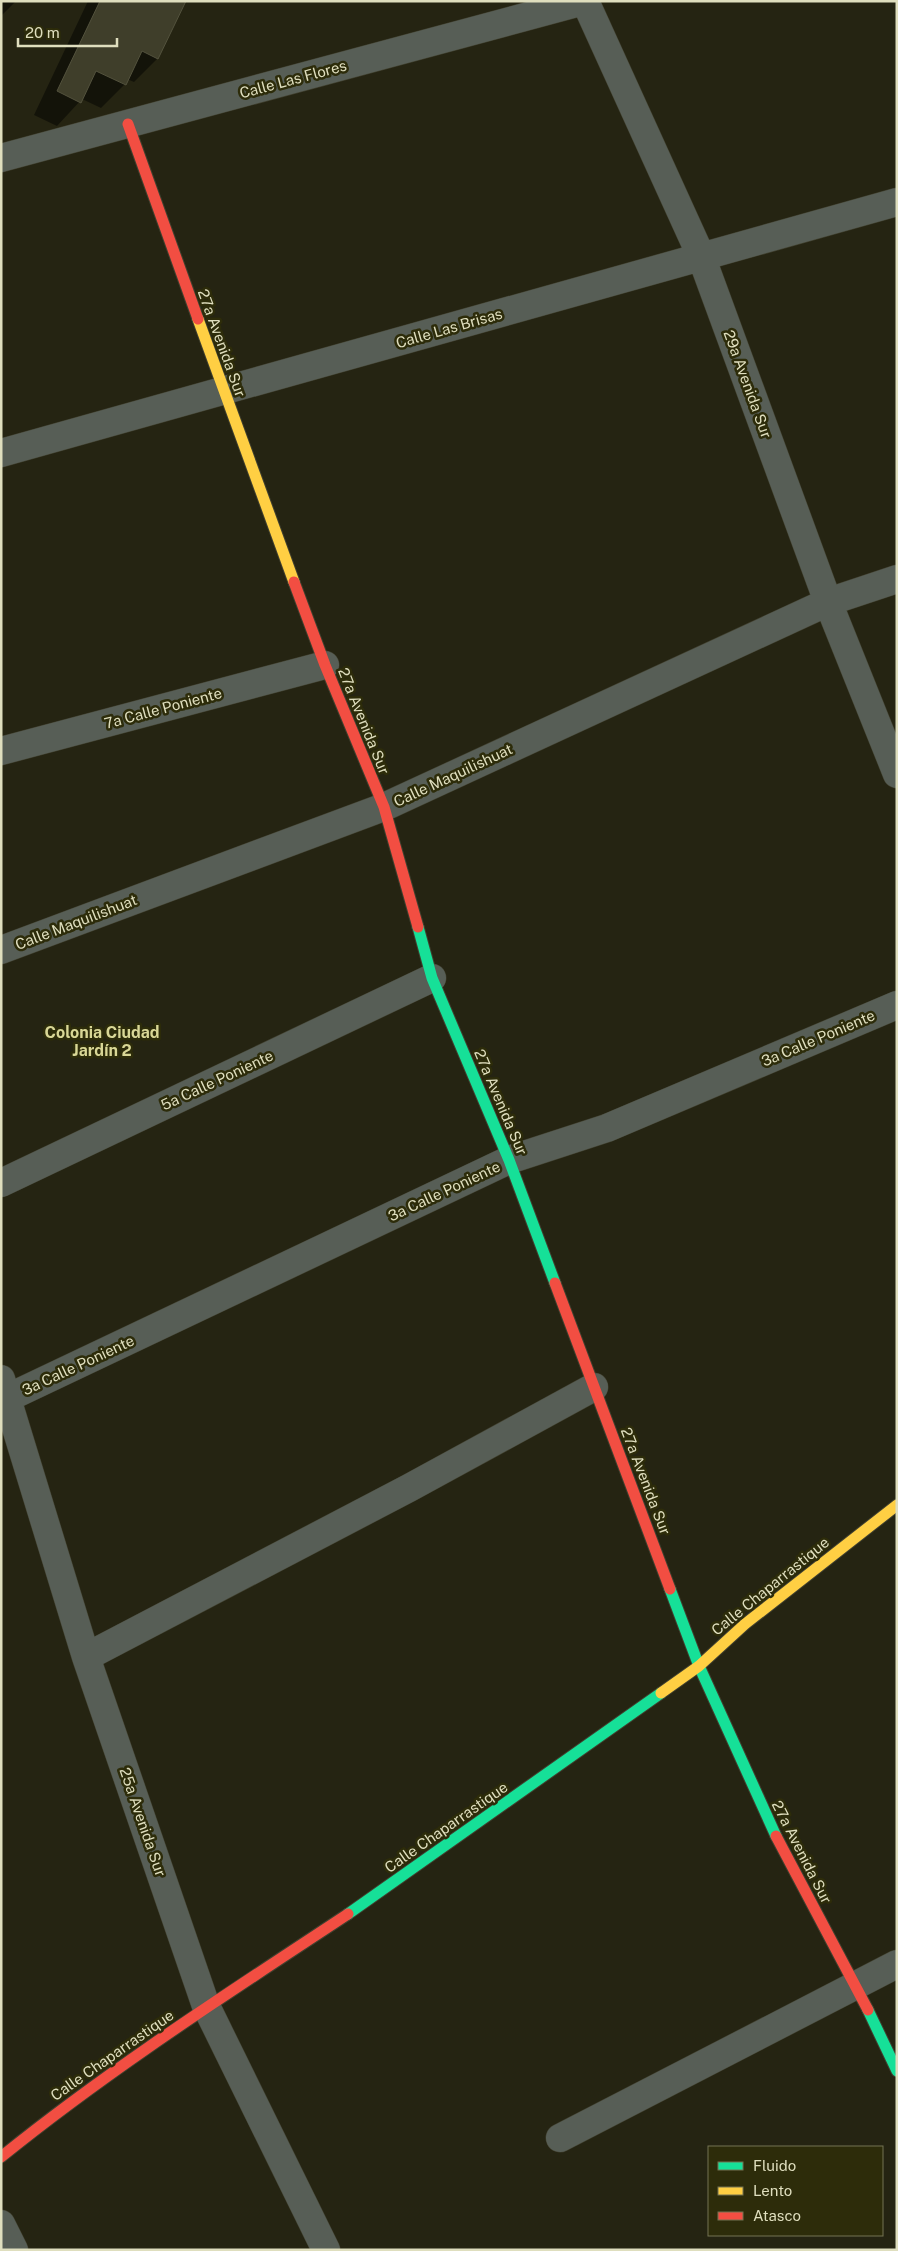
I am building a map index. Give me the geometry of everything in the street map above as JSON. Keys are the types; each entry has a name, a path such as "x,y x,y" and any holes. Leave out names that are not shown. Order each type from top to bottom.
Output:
{"street":[{"name":"Calle Las Flores","path":"1,158 585,1"},
{"name":"29a Avenida Sur","path":"585,1 701,256 828,602 897,774"},
{"name":"27a Avenida Sur","path":"128,124 325,665 384,807 432,978 509,1160 699,1666 786,1858 855,1984 897,2071"},
{"name":"Calle Las Brisas","path":"1,453 897,202"},
{"name":"Calle Maquilishuat","path":"1,950 384,807 828,602 897,579"},
{"name":"7a Calle Poniente","path":"1,751 325,665"},
{"name":"5a Calle Poniente","path":"1,1182 432,978"},
{"name":"3a Calle Poniente","path":"3,1393 509,1160 607,1128 897,1005"},
{"path":"86,1658 408,1488 594,1387"},
{"name":"25a Avenida Sur","path":"3,1393 86,1658 206,2006 326,2250"},
{"name":"Calle Chaparrastique","path":"1,2157 38,2126 206,2006 353,1911 699,1666 745,1624 897,1505"},
{"path":"560,2138 897,1964"},
{"path":"1,2224 14,2250"}],"building":[{"path":"100,1 186,1 158,59 142,51 126,85 96,71 81,103 57,91"}],"traffic: fast":[{"path":"418,927 432,978 509,1160 555,1283"},
{"path":"670,1589 699,1666 776,1836"},
{"path":"348,1914 661,1693"},
{"path":"868,2010 897,2071"}],"traffic: slow":[{"path":"198,319 294,582"},
{"path":"661,1693 699,1666 745,1624 897,1505"}],"traffic: jam":[{"path":"128,124 198,319"},
{"path":"294,582 325,665 384,807 418,927"},
{"path":"555,1283 670,1589"},
{"path":"776,1836 868,2010"},
{"path":"1,2157 85,2092 215,2002 348,1914"}],"district":[{"name":"Colonia Ciudad Jardín 2","path":"102,1041"}]}
